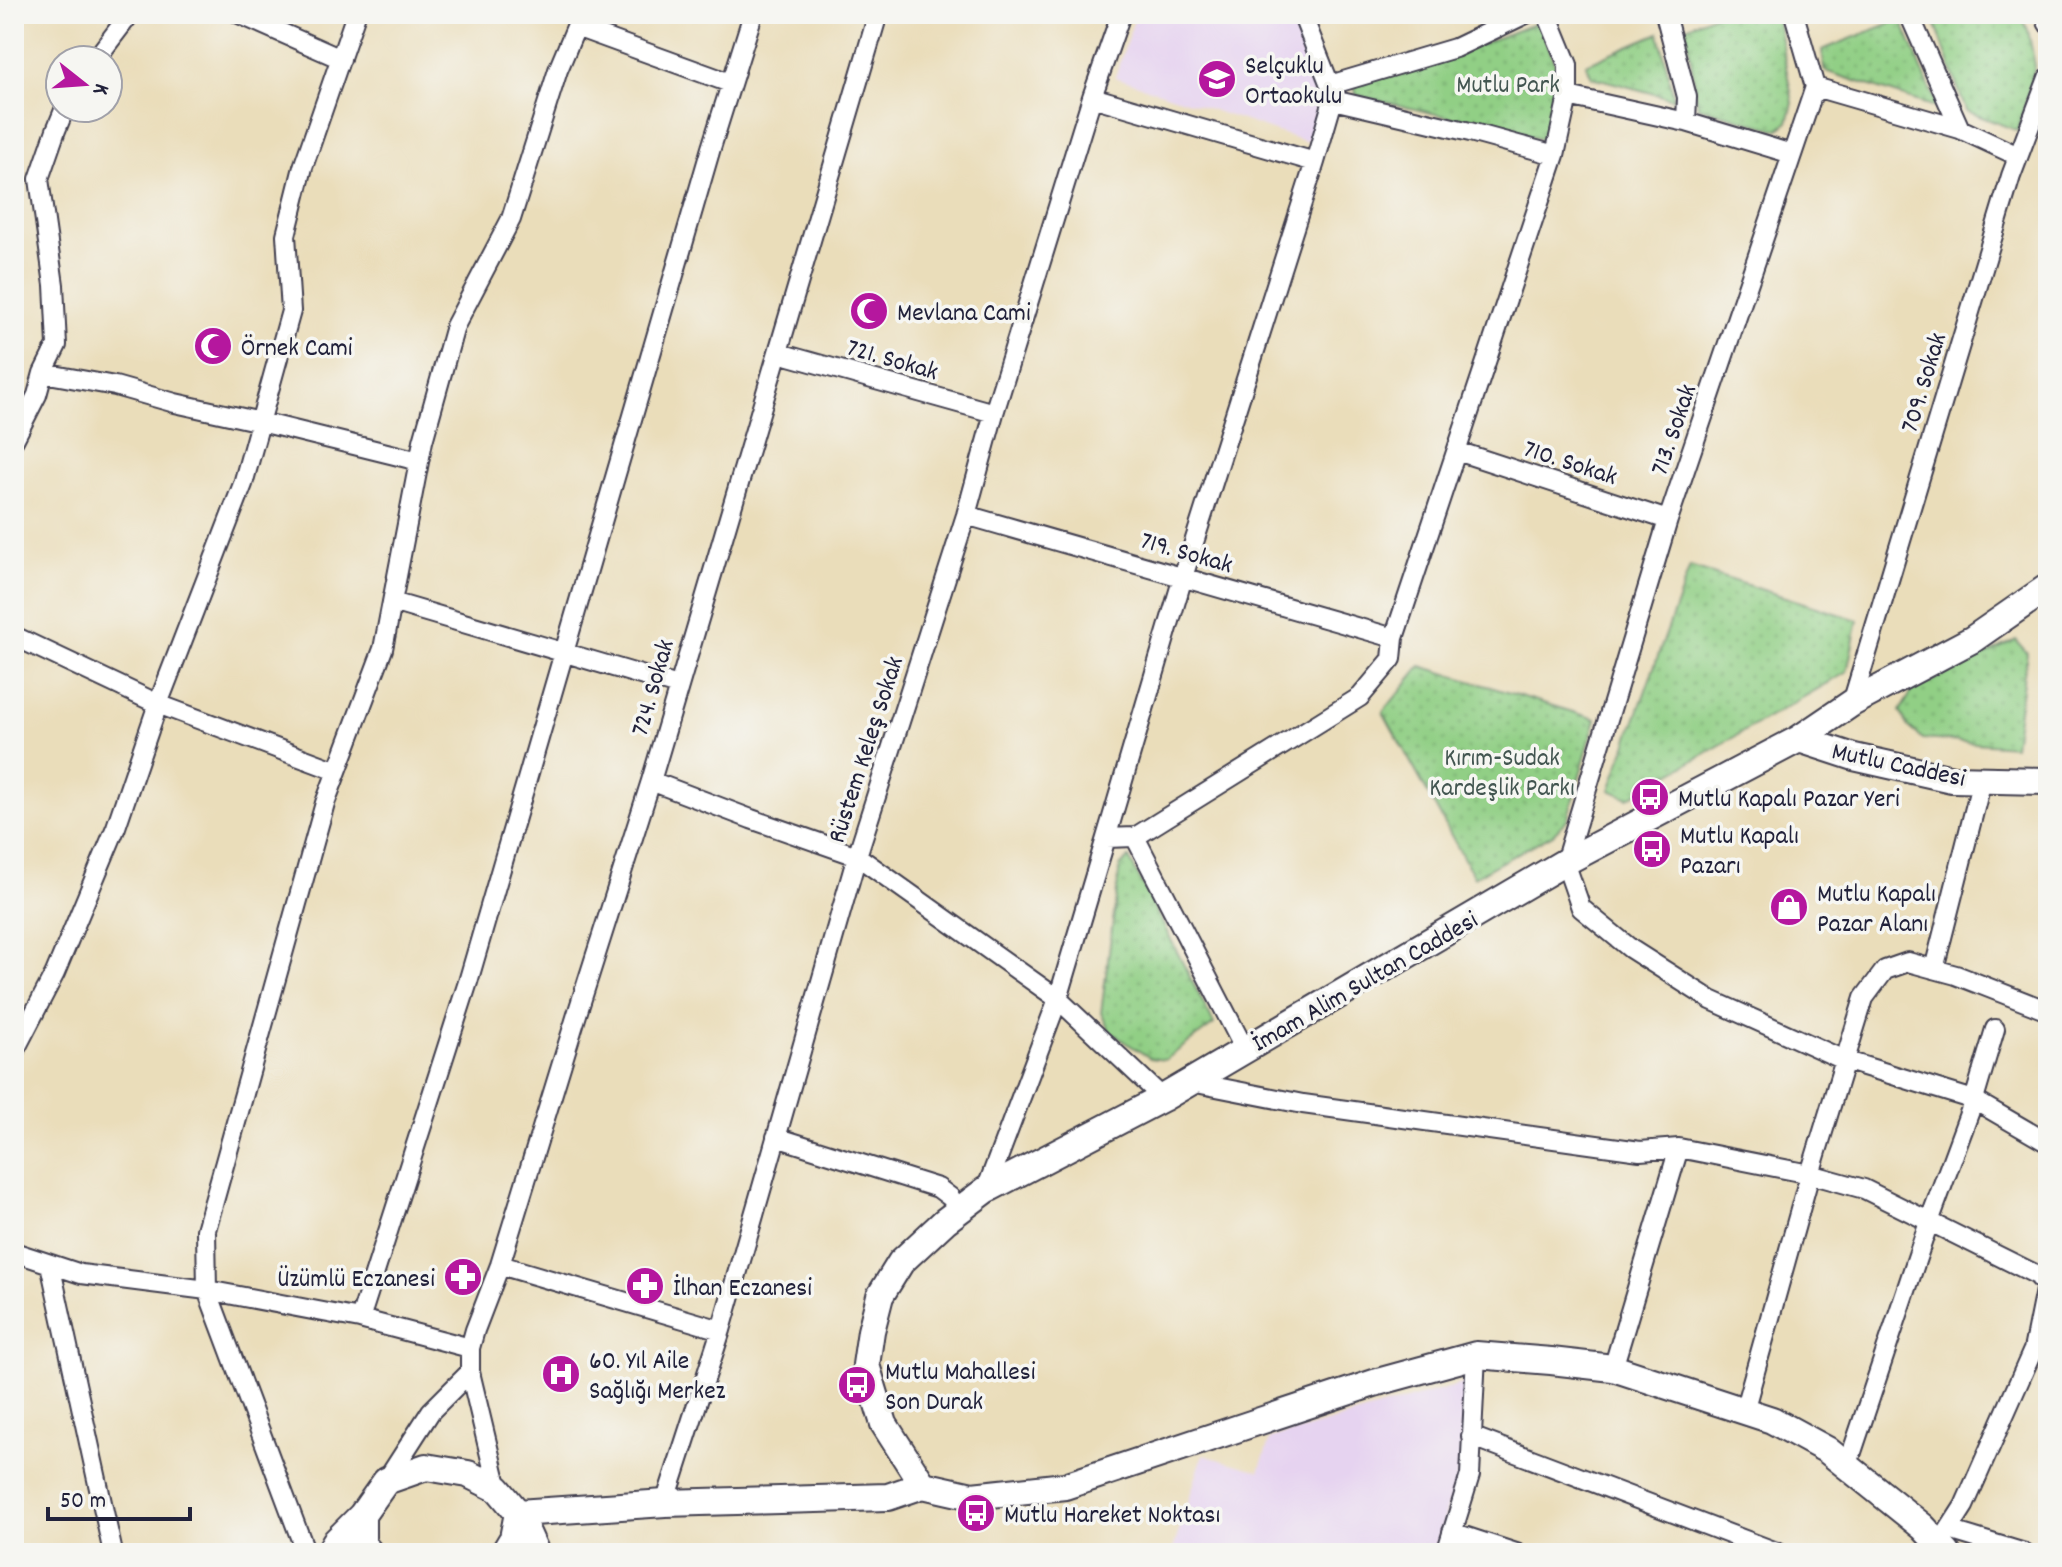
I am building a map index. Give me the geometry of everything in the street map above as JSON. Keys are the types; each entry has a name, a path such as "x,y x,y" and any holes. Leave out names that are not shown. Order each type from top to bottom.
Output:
{"street":[{"path":"107,44 130,14"},
{"path":"239,14 341,59"},
{"path":"14,1052 55,973 116,827 158,704 243,484 291,311 286,235 303,167 356,14"},
{"path":"360,1319 468,982 730,83 753,14"},
{"name":"724. Sokak","path":"498,1489 470,1372 470,1348 500,1265 651,781 878,14"},
{"name":"Rüstem Keleş Sokak","path":"665,1503 721,1330 857,856 966,515 994,413 1092,97 1121,14"},
{"path":"986,1190 1058,999 1183,577 1315,162 1331,93 1302,14"},
{"path":"1331,93 1455,48 1526,14"},
{"path":"1106,838 1135,837 1360,697 1392,659 1394,638 1555,155 1568,96 1568,65 1547,14"},
{"path":"1665,14 1687,97 1686,122"},
{"path":"1794,14 1815,87 1960,129 2018,156"},
{"path":"1909,14 1960,129"},
{"path":"2044,14 2048,24"},
{"path":"306,1553 207,1290 206,1230 325,803 383,649 419,461 455,326 511,219 558,70 576,27 730,83"},
{"name":"709. Sokak","path":"1852,703 2018,156 2048,78"},
{"name":"713. Sokak","path":"1565,862 1668,520 1815,87"},
{"path":"1331,93 1555,155"},
{"path":"1568,96 1686,122 1792,154"},
{"path":"1092,97 1315,162"},
{"path":"14,440 57,345 54,285 39,179 58,124"},
{"name":"721. Sokak","path":"779,353 994,413"},
{"path":"43,373 115,386 419,461"},
{"name":"710. Sokak","path":"1457,451 1668,520"},
{"name":"719. Sokak","path":"966,515 1394,638"},
{"name":"İmam Alim Sultan Caddesi","path":"923,1485 884,1424 866,1365 880,1296 901,1262 945,1221 986,1190 1163,1098 1565,862 1799,739 1852,703 1973,639 2048,587"},
{"path":"392,602 678,686"},
{"path":"14,636 158,704 337,771"},
{"name":"Mutlu Caddesi","path":"1799,739 1854,757 1952,779 2048,781"},
{"path":"1934,969 1982,780"},
{"path":"651,781 857,856 1058,999 1163,1098"},
{"path":"1135,837 1245,1050"},
{"path":"1565,862 1581,908 1631,949 1711,1000 1844,1060 1974,1100 2048,1143"},
{"path":"1744,1411 1844,1060 1864,998 1885,970 1908,962 1956,975 2048,1011"},
{"path":"1847,1467 1929,1222 1974,1100 1995,1029"},
{"path":"1191,1082 1303,1104 1624,1149 1679,1148 1810,1174 1864,1189 2047,1281 2033,1350 1945,1543"},
{"path":"776,1137 938,1188 960,1210"},
{"path":"1613,1368 1679,1148"},
{"path":"14,1252 81,1274 207,1290 360,1319 470,1348"},
{"path":"50,1264 113,1553"},
{"path":"500,1265 721,1330"},
{"path":"1446,1553 1470,1475 1476,1355"},
{"path":"518,1513 665,1503 888,1497 923,1485 972,1496 1065,1486 1374,1383 1476,1355 1613,1368 1772,1420 1827,1450 1945,1543 2025,1553"},
{"path":"329,1553 335,1542 362,1515 431,1411 470,1372"},
{"path":"1471,1436 1779,1553"},
{"path":"386,1481 426,1467 468,1474 498,1489 518,1513 536,1553"},
{"path":"504,1553 513,1538 518,1513"},
{"path":"362,1515 362,1543 370,1553"},
{"path":"1452,1532 1516,1553"}],"shaded area":[{"name":"Selçuklu Ortaokulu","path":"1136,14 1290,14 1314,80 1316,122 1307,142 1115,77"},
{"path":"1469,1382 1458,1474 1434,1553 1172,1553 1203,1455 1259,1471 1270,1439"}],"green space":[{"path":"1716,14 1776,14 1793,103 1788,122 1778,130 1698,107 1686,27"},
{"path":"1932,14 2021,14 2028,30 2035,66 2018,131 1966,111"},
{"path":"1901,19 1938,108 1825,71 1822,50"},
{"name":"Mutlu Park","path":"1539,22 1556,67 1557,98 1545,140 1356,95 1354,83 1450,56"},
{"path":"1659,33 1674,99 1592,77 1586,64"},
{"path":"1690,567 1858,620 1847,672 1628,798 1610,790"},
{"path":"2016,640 2027,653 2014,746 1923,739 1908,726 1900,711 1913,690"},
{"name":"Kırım-Sudak Kardeşlik Parkı","path":"1421,666 1596,719 1567,820 1553,834 1474,877 1383,712"},
{"path":"1129,858 1214,1024 1165,1060 1150,1058 1110,1032 1101,1013 1120,867"}],"place":[{"name":"Selçuklu Ortaokulu","path":"1217,79"},
{"name":"Mevlana Cami","path":"869,311"},
{"name":"Örnek Cami","path":"213,346"},
{"name":"Mutlu Kapalı Pazar Yeri","path":"1650,797"},
{"name":"Mutlu Kapalı Pazarı","path":"1652,849"},
{"name":"Mutlu Kapalı Pazar Alanı","path":"1789,907"},
{"name":"Üzümlü Eczanesi","path":"463,1277"},
{"name":"İlhan Eczanesi","path":"645,1286"},
{"name":"60. Yıl Aile Sağlığı Merkez","path":"561,1374"},
{"name":"Mutlu Mahallesi Son Durak","path":"857,1385"},
{"name":"Mutlu Hareket Noktası","path":"976,1513"}]}
